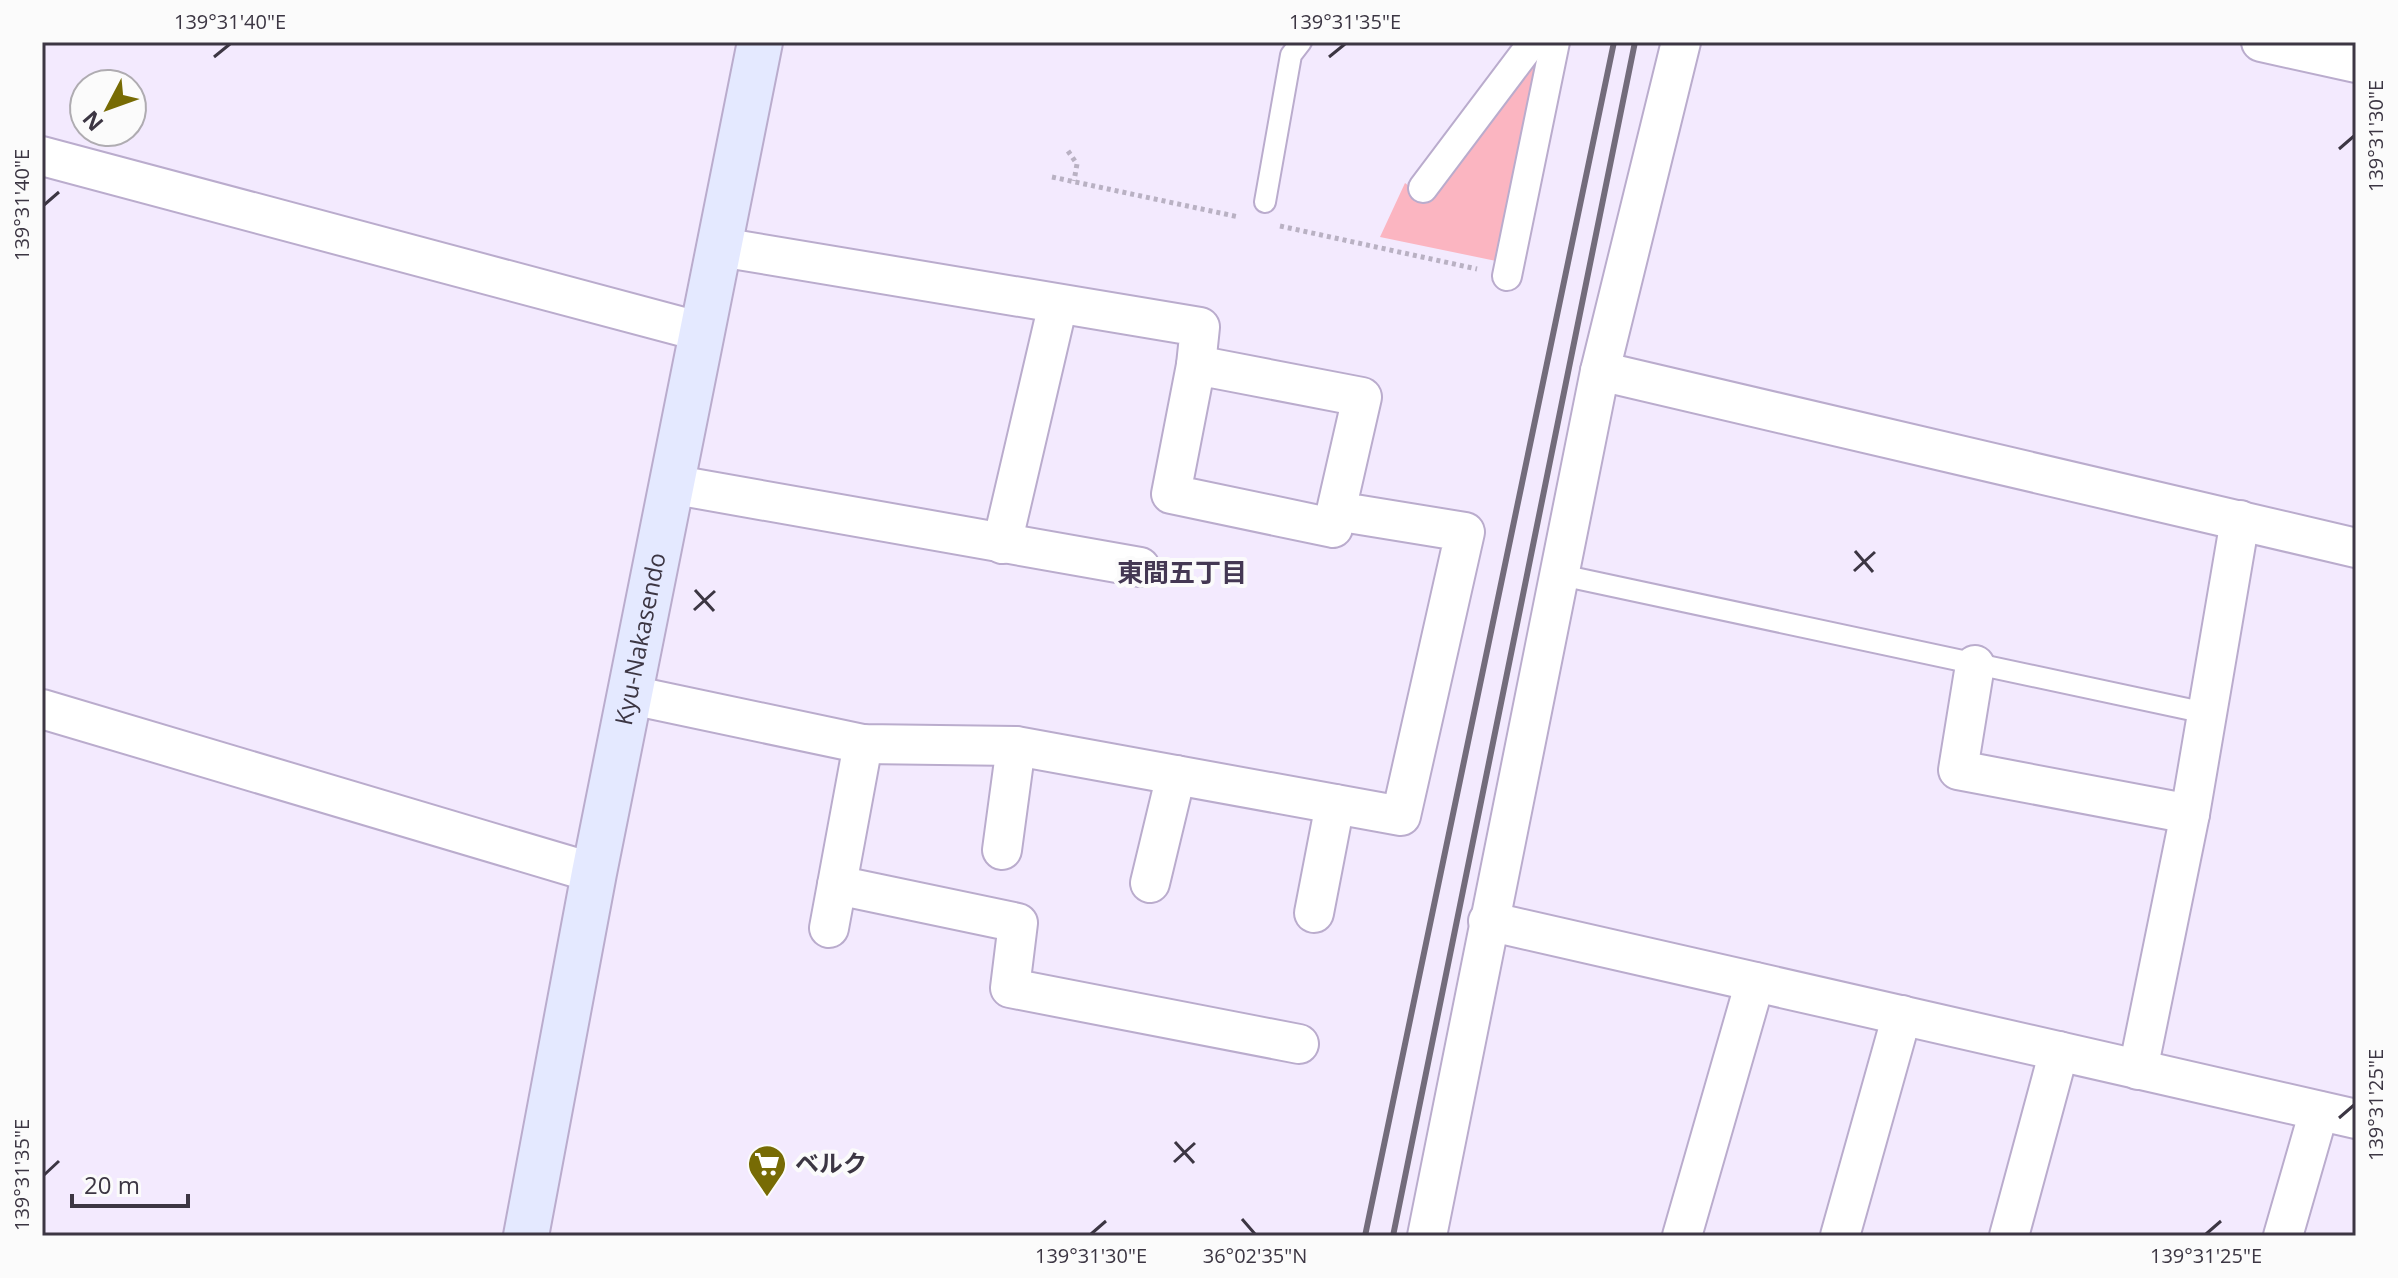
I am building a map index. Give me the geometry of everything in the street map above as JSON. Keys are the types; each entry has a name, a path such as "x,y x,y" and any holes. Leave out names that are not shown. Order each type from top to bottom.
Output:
{"main road":[{"name":"Kyu-Nakasendo","path":"526,1236 670,484 760,42"}],"street":[{"path":"1423,188 1533,42"},
{"path":"1507,276 1555,42"},
{"path":"1427,1236 1600,371 1681,42"},
{"path":"2261,42 2356,63"},
{"path":"42,156 702,332"},
{"path":"720,247 1200,327 1196,365 1171,494 1333,528 1362,397 1196,365"},
{"path":"1002,544 1058,304"},
{"path":"1600,371 2356,548"},
{"path":"670,484 1140,567"},
{"path":"631,695 863,744 1016,746 1401,816 1465,532 1336,511"},
{"path":"2138,1070 2190,814 2240,520"},
{"path":"1975,665 1958,770 2190,814"},
{"path":"42,709 594,873"},
{"path":"829,928 863,744"},
{"path":"1002,850 1016,746"},
{"path":"1150,883 1176,775"},
{"path":"1314,913 1335,804"},
{"path":"837,885 1018,923 1010,988 1299,1044"},
{"path":"1488,921 2356,1119"},
{"path":"1682,1236 1755,982"},
{"path":"1840,1236 1902,1015"},
{"path":"2009,1236 2059,1051"},
{"path":"2283,1236 2319,1111"}],"lane":[{"path":"1265,202 1291,55 1301,42"},
{"path":"1561,575 2206,713"}],"path":[{"path":"1068,151 1077,164 1074,181"}],"shaded area":[{"path":"1540,51 1501,262 1380,237 1405,183 1431,202"}],"railway":[{"path":"1365,1236 1614,42"},
{"path":"1393,1236 1635,42"}],"place":[{"name":"ベルク","path":"767,1198"}],"district":[{"name":"東間五丁目","path":"1182,573"}]}
